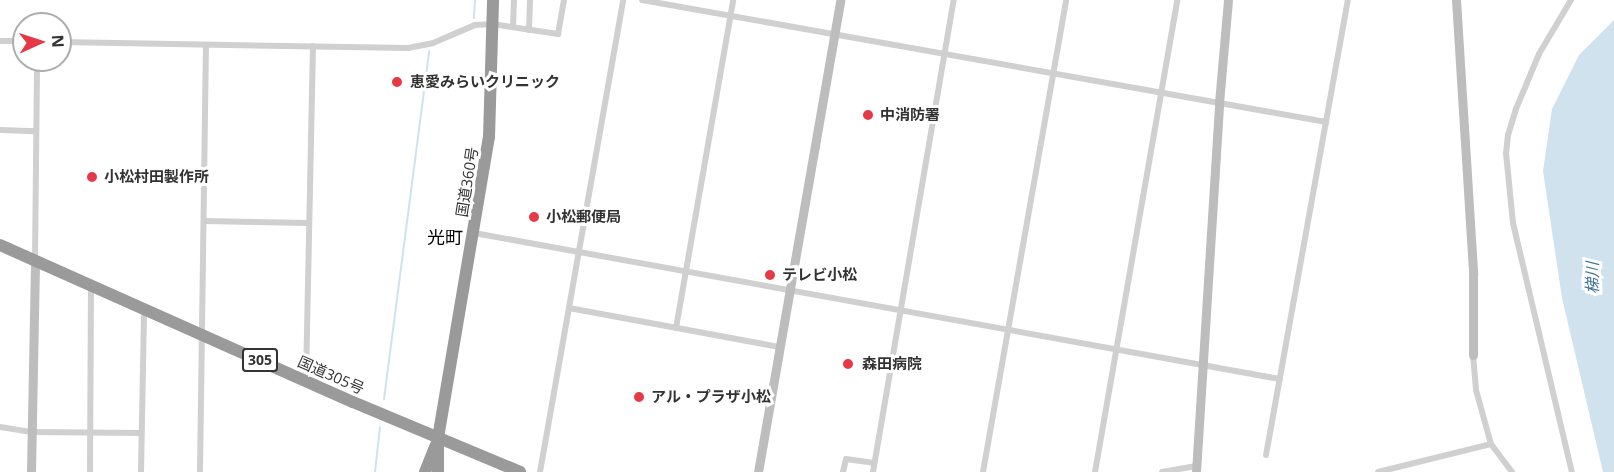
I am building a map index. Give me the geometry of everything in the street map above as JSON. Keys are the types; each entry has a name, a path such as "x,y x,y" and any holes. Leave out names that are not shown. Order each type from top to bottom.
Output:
{"highway":[{"name":"国道360号","path":"438,472 438,438 489,137 493,0"},
{"name":"国道305号","path":"0,245 520,472"},
{"name":"国道360号","path":"425,472 438,438"}],"street":[{"path":"513,27 514,0"},
{"path":"529,30 530,0"},
{"path":"72,42 423,46 476,25 492,24 558,34 564,0"},
{"path":"540,472 623,0"},
{"path":"642,0 1326,122"},
{"path":"676,328 733,0"},
{"path":"758,472 840,0"},
{"path":"873,472 954,0"},
{"path":"983,472 1066,0"},
{"path":"1095,472 1159,92 1177,0"},
{"path":"1162,472 1196,469 1201,365 1228,0"},
{"path":"1266,455 1348,0"},
{"path":"1456,0 1473,274 1473,355 1476,390 1491,444 1512,472"},
{"path":"1571,0 1532,72 1513,118 1506,153 1513,223 1572,472"},
{"path":"200,472 206,45"},
{"path":"306,379 313,46"},
{"path":"31,472 37,72"},
{"path":"0,130 36,131"},
{"path":"204,221 309,223"},
{"path":"474,233 1280,379"},
{"path":"90,472 91,286"},
{"path":"569,308 780,346"},
{"path":"141,472 144,309"},
{"path":"0,427 31,432 90,434 141,432"},
{"path":"1378,472 1491,444"},
{"path":"843,472 846,459 874,463"}],"water":[{"name":"梯川","path":"1614,20 1614,472 1603,472 1562,298 1543,171 1552,109 1579,55"}],"waterway":[{"path":"474,18 475,0"},
{"path":"384,399 429,51"},
{"path":"375,472 380,427"}],"place":[{"name":"恵愛みらいクリニック","path":"397,82"},
{"name":"中消防署","path":"868,115"},
{"name":"小松村田製作所","path":"92,177"},
{"name":"小松郵便局","path":"534,217"},
{"name":"テレビ小松","path":"770,275"},
{"name":"森田病院","path":"848,364"},
{"name":"アル・プラザ小松","path":"639,397"}],"district":[{"name":"光町","path":"445,237"}]}
